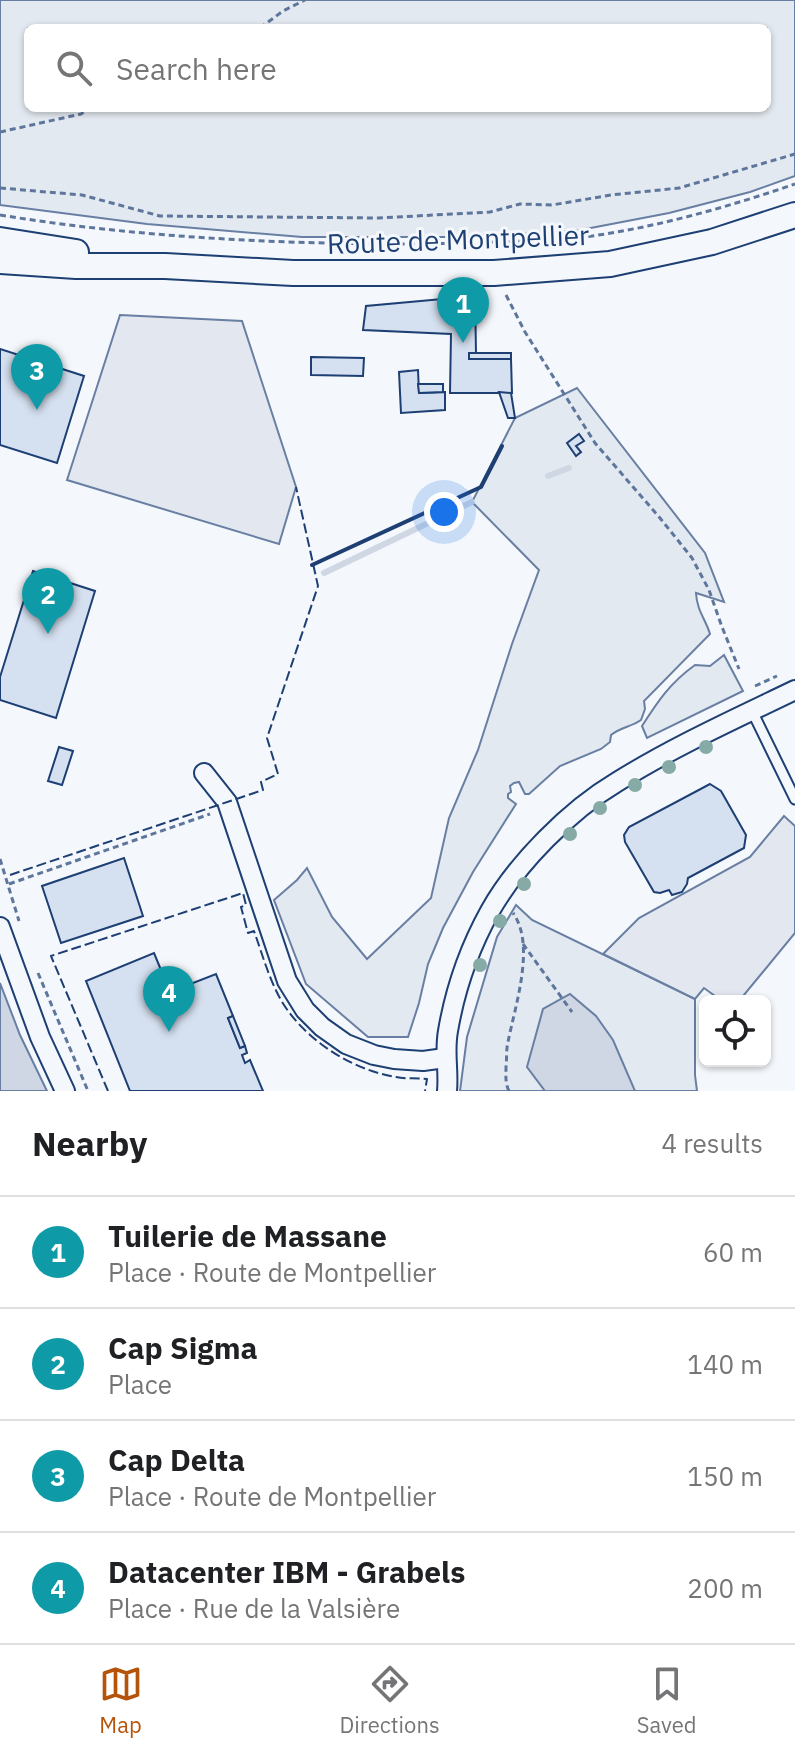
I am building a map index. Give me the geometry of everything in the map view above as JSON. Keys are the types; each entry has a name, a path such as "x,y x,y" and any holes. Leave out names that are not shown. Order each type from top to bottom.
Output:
{"main road":[{"name":"Route de Montpellier","path":"0,261 293,273 494,273 610,264 712,242 795,215"},
{"name":"Route de Montpellier","path":"0,240 165,266"}],"street":[{"path":"447,1091 445,1058 451,1016 467,962 490,911 514,876 551,834 615,783 663,755 795,690"},
{"path":"204,773 227,802 287,981 305,1010 346,1044 374,1055 423,1061 445,1058"},
{"path":"0,927 40,1037 65,1091"}],"lane":[{"path":"752,711 795,799"}],"path":[{"path":"265,24 305,0"},
{"path":"0,132 84,112"},
{"path":"0,188 82,195 160,216 378,218 490,212 520,204 552,205 679,188 795,154"},
{"path":"0,215 214,240 457,245 590,236 671,220 753,199 795,184"},
{"path":"494,273 525,332 595,443 692,558 709,590 739,669"},
{"path":"8,885 229,808"},
{"path":"0,859 21,925"},
{"path":"509,1091 506,1084 507,1045 521,987 523,944 513,913"},
{"path":"523,944 572,1012"},
{"path":"37,968 88,1091"}],"shaded area":[{"path":"0,0 795,0 795,176 750,192 669,213 575,231 457,237 302,237 147,224 0,205"},
{"path":"120,315 242,321 296,487 279,544 67,480"},
{"path":"577,388 705,553 724,602 696,593 710,634 644,701 641,720 611,735 610,742 601,749 560,766 529,794 525,794 519,782 510,786 508,798 516,804 473,872 443,928 428,964 408,1037 368,1037 306,984 274,900 307,868 332,917 367,959 431,898 449,818 478,750 539,570 472,502 515,418"},
{"path":"724,655 743,691 647,738 642,726 671,686 695,665 710,666"},
{"path":"784,816 795,826 795,933 744,995 714,995 704,988 695,999 603,954 639,918 750,857"},
{"path":"516,905 532,920 695,999 697,1091 460,1091 467,1037 497,937"},
{"path":"0,983 20,1035 47,1091 0,1091"},
{"path":"570,994 596,1016 613,1040 635,1091 545,1091 527,1067 543,1009"}],"building":[{"path":"475,296 476,353 469,353 469,359 511,359 512,393 450,393 451,334 363,330 366,306"},
{"path":"0,349 84,376 57,463 0,445"},
{"path":"469,353 511,353 511,359 469,359"},
{"path":"311,357 364,358 363,376 311,375"},
{"path":"418,370 419,393 445,392 445,410 401,413 399,372"},
{"path":"418,384 443,384 443,392 419,393"},
{"path":"499,392 511,393 515,418 508,418"},
{"path":"579,434 584,441 576,446 581,452 576,456 567,443"},
{"path":"33,571 95,591 56,718 0,700 0,677"},
{"path":"59,747 73,751 62,785 48,781"},
{"path":"710,784 721,791 746,835 744,848 688,878 682,892 672,895 669,890 654,892 624,835 629,827"},
{"path":"124,858 143,916 61,943 42,886"},
{"path":"154,953 170,992 216,974 233,1016 228,1018 240,1048 245,1046 247,1053 242,1055 245,1063 250,1060 263,1091 130,1091 86,981"},
{"path":"233,1016 245,1046 240,1048 228,1018"}],"waterway":[{"path":"548,476 569,468"},
{"path":"324,573 472,502"}],"fence":[{"path":"10,875 263,790 261,782 278,774 267,738 318,586 296,487"},
{"path":"108,1091 51,956 243,893 246,905 241,907 248,933 254,931 275,988 294,1018 319,1042 348,1061 400,1078 427,1079 425,1091"}],"wall":[{"path":"312,565 481,487 502,446"}],"place":[{"name":"Tuilerie de Massane","path":"463,343"},
{"name":"Cap Delta","path":"37,410"},
{"name":"Cap Sigma","path":"48,634"},
{"name":"Datacenter IBM - Grabels","path":"169,1032"}]}
